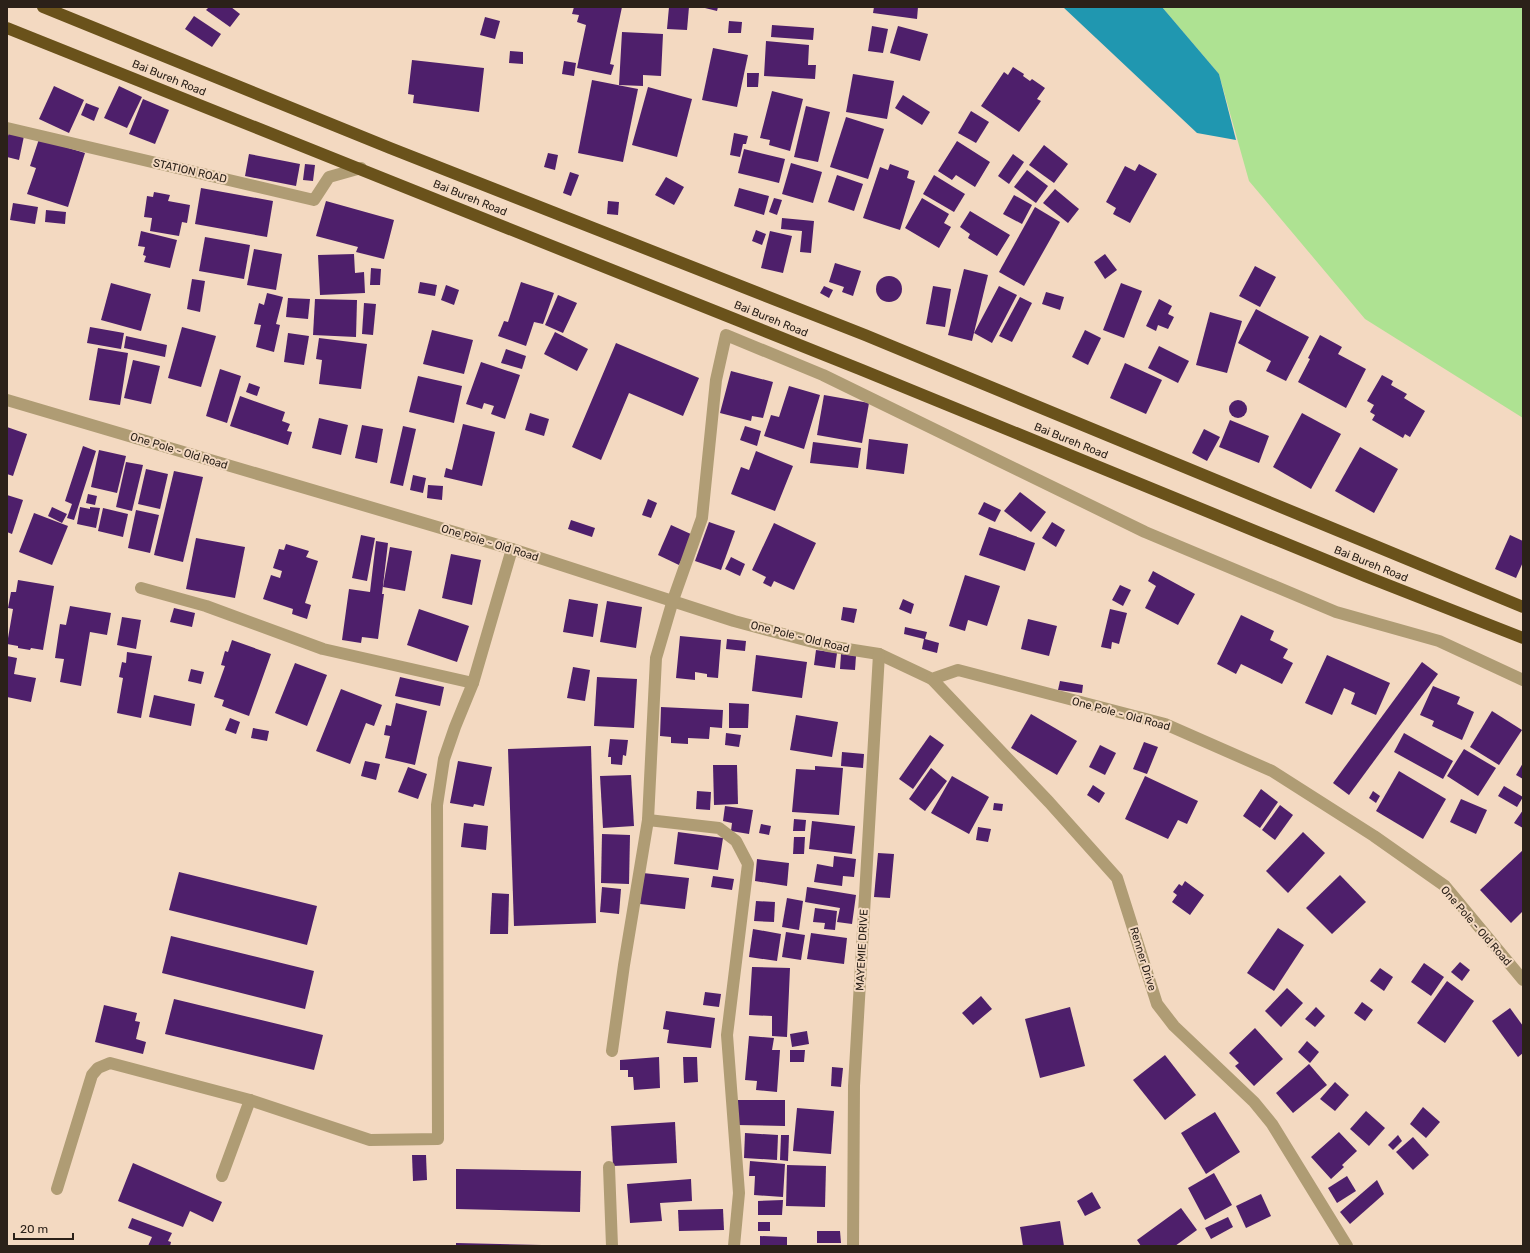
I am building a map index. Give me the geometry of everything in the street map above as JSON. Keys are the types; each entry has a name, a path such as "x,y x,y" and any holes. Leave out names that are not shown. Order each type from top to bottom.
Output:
{"highway":[{"name":"Bai Bureh Road","path":"43,7 398,151 872,338 1523,607"},
{"name":"Bai Bureh Road","path":"7,28 361,168 862,370 1364,576 1523,638"}],"street":[{"name":"STATION ROAD","path":"7,128 314,200 329,177 361,168"},
{"path":"612,1050 624,965 648,820 656,658 672,600 702,518 716,380 726,336 823,375 1145,532 1336,612 1439,641 1523,680"},
{"name":"One Pole - Old Road","path":"7,400 512,549 734,621 828,646 879,654 932,679 958,670 1165,724 1272,771 1374,836 1445,886 1523,980"},
{"path":"57,1189 92,1075 98,1068 110,1063 250,1100 370,1140 438,1139 437,805 444,759 473,683 512,549"},
{"path":"141,588 206,606 323,649 473,683"},
{"name":"MAYEMIE DRIVE","path":"853,1246 854,1086 879,654"},
{"name":"Renner Drive","path":"932,679 1049,802 1117,878 1157,1004 1174,1026 1254,1102 1272,1124 1347,1246"},
{"path":"648,820 719,828 736,841 748,864 727,1035 739,1193 734,1246"},
{"path":"222,1176 250,1100"},
{"path":"609,1167 612,1246"}],"green space":[{"path":"1162,7 1523,7 1523,418 1365,319 1249,181 1219,74"}],"water":[{"path":"1063,7 1162,7 1219,74 1236,140 1197,133"}],"building":[{"path":"209,7 231,7 240,14 230,27 206,10"},
{"path":"574,7 622,7 610,64 614,65 611,75 577,68 586,25 577,22 579,15 572,14"},
{"path":"669,7 689,7 687,30 667,29"},
{"path":"701,7 718,7 717,11"},
{"path":"874,7 918,7 917,19 873,13"},
{"path":"194,16 221,34 212,47 185,29"},
{"path":"485,17 500,21 495,39 480,35"},
{"path":"729,21 742,22 741,33 728,33"},
{"path":"772,25 814,28 813,40 771,37"},
{"path":"872,26 888,29 883,53 868,51"},
{"path":"898,26 928,34 920,61 890,53"},
{"path":"622,32 663,34 661,76 643,75 643,86 619,85"},
{"path":"766,41 809,45 808,65 816,65 815,79 764,76"},
{"path":"713,48 748,55 737,107 702,100"},
{"path":"510,51 523,52 523,64 509,63"},
{"path":"412,60 484,68 479,112 413,103 414,95 408,94"},
{"path":"564,61 576,63 574,76 562,74"},
{"path":"1013,67 1024,74 1023,76 1030,81 1032,79 1045,88 1037,99 1041,101 1019,132 981,106 1004,72 1008,75"},
{"path":"747,73 759,73 758,87 747,87"},
{"path":"853,74 894,81 887,119 846,112"},
{"path":"592,80 638,89 623,162 578,153"},
{"path":"54,86 84,100 69,133 39,119"},
{"path":"119,86 142,97 127,128 104,118"},
{"path":"648,87 692,99 677,157 632,145"},
{"path":"772,91 803,99 790,151 769,145 770,140 760,138"},
{"path":"903,95 930,112 922,125 895,108"},
{"path":"143,99 169,110 155,144 129,134"},
{"path":"86,103 99,108 94,121 81,115"},
{"path":"806,106 830,112 818,162 794,157"},
{"path":"971,111 989,122 976,143 958,133"},
{"path":"846,117 884,129 868,179 830,167"},
{"path":"9,132 24,136 19,160 7,157 7,140"},
{"path":"734,133 748,136 746,144 743,144 740,157 730,155"},
{"path":"39,139 85,153 68,207 27,194 36,168 30,166"},
{"path":"957,141 990,162 975,187 956,175 952,180 938,171"},
{"path":"1044,145 1068,164 1054,183 1029,165"},
{"path":"744,149 785,159 779,183 738,173"},
{"path":"548,153 558,155 555,170 544,167"},
{"path":"249,154 300,164 296,186 245,176"},
{"path":"1013,154 1024,162 1009,184 998,176"},
{"path":"791,163 822,172 813,203 782,194"},
{"path":"305,164 315,165 313,181 303,180"},
{"path":"890,164 909,171 907,178 915,181 900,230 863,218 880,167 888,170"},
{"path":"1139,164 1157,174 1130,223 1113,214 1116,208 1106,202 1125,166 1135,171"},
{"path":"1027,170 1048,186 1036,203 1014,187"},
{"path":"570,172 579,175 571,196 563,193"},
{"path":"837,175 863,184 854,211 828,202"},
{"path":"934,175 965,194 954,212 923,194"},
{"path":"666,177 684,187 674,205 655,195"},
{"path":"201,188 273,201 267,237 195,224"},
{"path":"739,188 769,196 764,215 734,206"},
{"path":"1055,189 1079,209 1068,223 1043,203"},
{"path":"154,192 170,195 168,201 190,205 187,223 182,222 179,236 150,231 152,218 144,217 147,196 153,197"},
{"path":"1014,195 1032,205 1022,224 1003,214"},
{"path":"774,198 782,200 777,215 769,212"},
{"path":"922,198 949,214 944,223 951,227 939,248 905,228"},
{"path":"326,201 394,220 384,259 356,252 358,247 316,236"},
{"path":"608,201 619,202 618,215 607,214"},
{"path":"13,203 38,207 35,224 10,220"},
{"path":"1035,207 1060,222 1024,286 999,272"},
{"path":"46,210 66,212 65,224 45,222"},
{"path":"970,211 1010,235 997,256 968,238 970,234 960,227"},
{"path":"782,218 814,221 811,253 800,252 802,231 781,229"},
{"path":"756,230 766,234 762,245 752,241"},
{"path":"141,231 177,240 170,268 144,262 146,256 143,255 145,247 138,246"},
{"path":"770,231 792,236 783,273 761,268"},
{"path":"205,237 250,245 244,279 199,271"},
{"path":"254,249 282,254 276,290 247,285"},
{"path":"354,254 355,273 364,272 365,293 320,295 318,255"},
{"path":"1105,254 1117,270 1105,279 1094,262"},
{"path":"835,263 861,271 853,296 842,292 844,287 829,282"},
{"path":"1255,266 1276,277 1260,307 1239,296"},
{"path":"371,268 381,269 380,285 370,285"},
{"path":"964,269 988,275 972,341 948,335"},
{"path":"889,276 898,280 902,289 898,298 889,302 880,298 876,289 880,280"},
{"path":"192,279 205,281 200,312 187,309"},
{"path":"420,282 437,285 435,296 418,293"},
{"path":"521,282 554,293 543,324 534,322 526,346 498,336 504,321 508,322"},
{"path":"111,283 151,294 141,331 101,320"},
{"path":"1121,283 1142,291 1124,338 1103,330"},
{"path":"446,285 459,290 454,305 441,300"},
{"path":"824,286 833,290 829,298 820,293"},
{"path":"933,286 951,289 945,327 926,324"},
{"path":"999,286 1017,295 992,343 974,333"},
{"path":"1046,292 1064,297 1060,310 1042,304"},
{"path":"267,293 283,297 276,324 280,325 274,352 256,347 261,325 254,324 259,303 264,305"},
{"path":"558,295 577,303 563,333 545,325"},
{"path":"1020,297 1032,303 1012,342 999,336"},
{"path":"288,298 310,299 308,319 286,317"},
{"path":"315,299 357,300 356,337 313,335"},
{"path":"1159,299 1172,306 1168,314 1174,317 1168,329 1158,325 1156,331 1146,326"},
{"path":"364,303 376,304 373,335 362,334"},
{"path":"1256,309 1309,337 1286,381 1266,371 1271,361 1238,343"},
{"path":"1210,312 1242,321 1227,373 1196,365"},
{"path":"90,327 124,333 121,349 87,343"},
{"path":"182,327 216,336 201,387 168,378"},
{"path":"432,330 473,340 464,374 423,364"},
{"path":"1085,330 1101,338 1088,365 1072,357"},
{"path":"555,332 588,349 577,371 544,354"},
{"path":"288,333 309,336 304,365 284,362"},
{"path":"1320,335 1342,347 1338,354 1366,369 1346,408 1298,382"},
{"path":"126,336 167,345 165,357 124,348"},
{"path":"319,338 367,344 361,389 319,384 322,360 316,359"},
{"path":"616,343 699,378 683,416 629,393 601,460 572,447"},
{"path":"1159,346 1189,361 1178,383 1148,368"},
{"path":"98,348 128,353 120,405 89,400"},
{"path":"506,349 526,356 522,369 501,363"},
{"path":"133,360 160,366 151,404 124,398"},
{"path":"481,362 520,375 505,419 491,414 494,406 484,403 482,409 466,404"},
{"path":"1125,363 1162,380 1146,414 1110,398"},
{"path":"220,369 241,376 227,423 206,416"},
{"path":"731,371 773,382 763,418 752,416 751,421 720,413"},
{"path":"1382,375 1393,381 1391,385 1407,394 1404,398 1425,411 1410,437 1405,434 1403,438 1372,420 1375,415 1370,412 1374,405 1367,401"},
{"path":"418,376 462,386 454,423 409,412"},
{"path":"249,383 260,387 257,396 246,392"},
{"path":"789,386 820,395 804,449 764,436 771,415 779,417"},
{"path":"824,395 869,403 862,443 817,435"},
{"path":"240,396 285,412 282,421 290,424 287,431 292,432 288,445 230,426"},
{"path":"1238,400 1244,403 1247,409 1244,415 1238,418 1232,415 1229,409 1232,403"},
{"path":"530,413 549,419 544,436 525,430"},
{"path":"1302,413 1341,434 1311,489 1273,467"},
{"path":"319,418 348,425 341,455 312,448"},
{"path":"1230,420 1269,436 1259,463 1219,447"},
{"path":"463,424 495,432 482,486 444,477 446,468 452,470"},
{"path":"362,425 383,429 377,463 355,458"},
{"path":"403,426 416,429 403,486 390,483"},
{"path":"745,426 761,431 757,446 740,440"},
{"path":"7,427 27,434 13,476 7,474"},
{"path":"1204,429 1220,437 1207,461 1192,453"},
{"path":"869,439 908,444 904,474 866,469"},
{"path":"813,442 861,448 858,468 810,463"},
{"path":"83,446 96,451 74,520 67,518 72,504 65,501"},
{"path":"1360,447 1398,469 1374,513 1335,491"},
{"path":"99,450 126,456 117,493 91,487"},
{"path":"756,451 793,466 775,511 731,494 741,467 749,470"},
{"path":"126,462 143,465 132,511 116,507"},
{"path":"146,469 168,474 160,509 138,504"},
{"path":"174,471 203,477 183,562 154,555"},
{"path":"413,475 426,478 423,493 410,490"},
{"path":"428,485 443,486 442,500 427,498"},
{"path":"1020,492 1046,512 1031,532 1004,511"},
{"path":"88,494 97,496 95,505 86,503"},
{"path":"7,495 23,500 12,534 7,532"},
{"path":"648,499 657,503 651,518 642,515"},
{"path":"984,502 1001,510 995,522 978,514"},
{"path":"52,507 67,514 62,523 48,516"},
{"path":"80,507 90,509 90,507 100,508 96,528 77,524"},
{"path":"103,508 128,514 123,537 98,531"},
{"path":"136,510 159,515 150,553 128,548"},
{"path":"34,513 68,526 52,565 19,552"},
{"path":"571,520 595,528 592,537 568,529"},
{"path":"709,522 735,531 721,570 695,561"},
{"path":"1052,522 1065,530 1056,547 1042,538"},
{"path":"774,523 816,543 794,590 774,581 771,587 763,583 766,577 752,570"},
{"path":"671,525 693,535 679,565 658,555"},
{"path":"989,527 1035,543 1025,571 979,555"},
{"path":"361,535 375,538 367,581 352,578"},
{"path":"1510,535 1523,541 1523,562 1516,578 1495,569"},
{"path":"196,538 245,547 235,598 186,589"},
{"path":"376,541 388,543 382,594 384,594 378,639 362,637 361,643 342,640 349,589 370,592"},
{"path":"286,544 309,551 306,557 318,561 305,603 311,605 307,619 292,614 293,609 263,599 271,575 280,578 282,571 273,568 279,549 284,550"},
{"path":"390,547 412,551 405,591 383,587"},
{"path":"451,554 481,560 472,605 442,598"},
{"path":"731,557 745,564 740,576 725,569"},
{"path":"1153,571 1195,594 1178,625 1145,608 1156,586 1148,581"},
{"path":"965,575 1000,586 987,626 968,620 965,631 949,626"},
{"path":"18,580 54,586 43,650 18,648 18,646 7,644 13,609 8,608 11,592 16,592"},
{"path":"1120,585 1131,590 1123,606 1112,600"},
{"path":"569,599 598,604 593,637 563,632"},
{"path":"903,599 914,604 911,614 899,609"},
{"path":"607,601 642,607 636,648 600,642"},
{"path":"70,606 111,613 107,635 90,632 81,686 60,682 64,659 55,658 60,624 66,625"},
{"path":"843,607 857,609 854,623 841,620"},
{"path":"174,608 195,613 192,627 170,622"},
{"path":"419,609 469,626 457,662 407,645"},
{"path":"1110,609 1127,613 1119,644 1112,642 1111,649 1101,647"},
{"path":"1241,615 1274,631 1270,640 1288,649 1283,658 1293,663 1282,684 1241,664 1236,674 1217,664"},
{"path":"122,617 141,620 136,649 117,645"},
{"path":"1028,619 1057,626 1049,656 1021,649"},
{"path":"905,627 927,632 925,639 939,643 937,653 922,649 924,639 904,634"},
{"path":"680,636 721,640 718,678 707,677 707,674 695,672 695,680 676,678"},
{"path":"727,639 746,641 745,651 726,649"},
{"path":"232,640 271,654 249,716 222,706 224,700 214,697 225,666 221,665 225,651 228,652"},
{"path":"816,650 837,653 835,668 814,665"},
{"path":"127,652 152,656 141,718 117,713 123,678 119,677 122,662 126,663"},
{"path":"841,654 856,656 855,670 840,669"},
{"path":"756,655 807,662 802,698 752,691"},
{"path":"1327,655 1390,683 1376,715 1351,704 1355,693 1344,688 1332,715 1305,703"},
{"path":"7,656 17,658 14,674 36,678 31,702 7,697"},
{"path":"1422,662 1438,674 1349,795 1333,783"},
{"path":"295,663 327,675 307,726 275,713"},
{"path":"573,667 590,670 585,701 567,698"},
{"path":"191,669 204,672 201,684 188,681"},
{"path":"400,677 444,687 440,706 395,696"},
{"path":"597,677 637,679 634,728 594,726"},
{"path":"1060,681 1083,685 1082,693 1058,690"},
{"path":"1433,686 1460,697 1457,704 1474,712 1462,740 1432,726 1434,721 1420,715"},
{"path":"341,689 382,705 374,726 366,723 350,764 316,751"},
{"path":"154,695 195,704 191,726 149,717"},
{"path":"396,703 427,711 415,765 385,758 390,736 384,735 386,725 391,726"},
{"path":"729,703 749,704 748,728 729,728"},
{"path":"661,707 723,710 722,728 710,727 709,739 688,738 688,744 671,743 671,737 660,736"},
{"path":"1492,711 1522,730 1499,765 1470,747"},
{"path":"1031,714 1077,741 1057,775 1011,748"},
{"path":"796,715 838,722 832,757 790,750"},
{"path":"230,718 240,722 236,734 225,730"},
{"path":"253,728 269,731 267,741 251,738"},
{"path":"726,733 741,735 739,747 725,745"},
{"path":"1404,733 1453,761 1443,779 1394,752"},
{"path":"930,735 944,745 913,789 899,779"},
{"path":"610,739 628,740 626,756 623,755 622,765 611,764 611,757 608,757"},
{"path":"1144,742 1158,747 1147,774 1133,769"},
{"path":"1100,745 1116,753 1105,775 1089,767"},
{"path":"591,746 596,923 514,926 508,749"},
{"path":"1464,749 1496,768 1478,796 1447,776"},
{"path":"842,752 864,754 863,768 841,766"},
{"path":"365,761 380,764 376,780 361,776"},
{"path":"458,761 492,767 484,806 474,804 473,807 450,803"},
{"path":"1523,763 1523,779 1516,775"},
{"path":"713,765 737,765 738,804 714,805"},
{"path":"815,766 843,768 839,815 792,812 796,769 815,770"},
{"path":"408,767 427,774 418,799 398,792"},
{"path":"931,768 947,781 925,811 909,799"},
{"path":"1399,771 1446,799 1423,839 1376,811"},
{"path":"631,775 634,826 603,828 600,776"},
{"path":"952,776 989,797 969,834 931,813"},
{"path":"1145,776 1198,801 1187,824 1178,820 1168,839 1125,819"},
{"path":"1093,785 1105,793 1099,803 1087,795"},
{"path":"1504,786 1523,797 1517,807 1498,796"},
{"path":"1261,789 1278,802 1260,828 1243,816"},
{"path":"697,791 711,792 710,810 696,809"},
{"path":"1373,791 1380,796 1376,803 1369,798"},
{"path":"1461,799 1487,810 1476,834 1450,822"},
{"path":"994,803 1003,804 1002,811 993,810"},
{"path":"1280,805 1293,815 1275,840 1262,830"},
{"path":"725,806 753,810 749,834 731,831 732,823 723,821"},
{"path":"1523,810 1523,828 1514,823"},
{"path":"794,819 806,820 805,831 793,831"},
{"path":"812,821 855,826 852,854 809,849"},
{"path":"464,823 488,826 486,850 461,847"},
{"path":"761,824 771,826 769,835 759,833"},
{"path":"978,827 991,829 988,842 976,840"},
{"path":"678,832 723,838 718,870 674,864"},
{"path":"1303,832 1325,853 1288,893 1266,871"},
{"path":"602,834 630,835 629,884 601,883"},
{"path":"794,837 805,837 804,854 793,854"},
{"path":"1523,850 1523,911 1511,923 1480,890"},
{"path":"878,853 894,854 890,898 874,897"},
{"path":"834,856 856,859 854,877 843,876 842,886 814,882 817,864 833,867"},
{"path":"757,859 789,863 787,886 755,881"},
{"path":"179,872 317,906 307,945 169,910"},
{"path":"643,873 689,878 685,909 640,904"},
{"path":"1340,875 1366,902 1332,934 1306,908"},
{"path":"713,876 734,879 732,890 711,887"},
{"path":"1185,881 1204,895 1190,915 1172,902 1177,895 1173,892 1179,884 1182,886"},
{"path":"602,887 621,889 619,914 600,912"},
{"path":"807,887 856,895 852,924 837,922 840,908 805,902"},
{"path":"492,893 509,894 508,934 490,934"},
{"path":"787,898 803,901 799,930 782,927"},
{"path":"756,901 775,902 774,922 754,921"},
{"path":"815,908 837,911 835,930 824,929 825,923 813,922"},
{"path":"1278,928 1304,945 1274,991 1247,973"},
{"path":"753,929 781,934 777,961 749,957"},
{"path":"786,932 805,935 801,960 782,957"},
{"path":"811,933 847,938 844,964 807,959"},
{"path":"171,936 314,971 305,1009 162,973"},
{"path":"1460,962 1470,970 1462,981 1451,972"},
{"path":"1424,963 1444,977 1431,996 1411,982"},
{"path":"752,967 790,968 787,1037 772,1036 772,1016 749,1015"},
{"path":"1380,968 1393,977 1384,991 1370,981"},
{"path":"1447,981 1474,1001 1445,1043 1417,1023"},
{"path":"1287,988 1303,1003 1281,1027 1265,1011"},
{"path":"705,992 721,994 719,1007 703,1005"},
{"path":"981,996 992,1009 973,1025 962,1013"},
{"path":"174,999 323,1035 314,1070 165,1034"},
{"path":"1362,1002 1373,1010 1365,1021 1354,1013"},
{"path":"104,1005 137,1013 135,1021 140,1022 136,1039 146,1042 143,1054 95,1042"},
{"path":"1070,1007 1085,1066 1040,1078 1025,1019"},
{"path":"1316,1007 1325,1016 1315,1027 1305,1019"},
{"path":"1510,1008 1523,1026 1523,1053 1518,1057 1492,1021"},
{"path":"666,1011 715,1018 711,1048 667,1043 669,1030 663,1029"},
{"path":"1255,1028 1283,1059 1254,1086 1235,1066 1239,1063 1229,1053"},
{"path":"807,1031 809,1044 792,1047 790,1034"},
{"path":"749,1036 774,1038 772,1050 780,1050 777,1092 756,1090 757,1081 745,1080"},
{"path":"1307,1041 1319,1052 1310,1063 1298,1052"},
{"path":"790,1050 805,1050 804,1062 790,1062"},
{"path":"1165,1055 1196,1095 1165,1120 1133,1080"},
{"path":"659,1057 660,1088 634,1090 633,1077 628,1077 628,1070 620,1070 620,1060"},
{"path":"683,1057 697,1057 698,1082 684,1083"},
{"path":"1309,1064 1327,1085 1293,1113 1276,1093"},
{"path":"832,1067 843,1068 841,1087 831,1086"},
{"path":"1335,1082 1349,1095 1335,1111 1320,1099"},
{"path":"737,1100 785,1100 785,1126 737,1125"},
{"path":"1423,1107 1440,1122 1426,1138 1410,1124"},
{"path":"797,1108 834,1111 831,1154 793,1151"},
{"path":"1366,1111 1385,1128 1369,1146 1350,1129"},
{"path":"1215,1112 1240,1152 1206,1174 1181,1133"},
{"path":"675,1122 677,1163 613,1166 611,1126"},
{"path":"1339,1132 1357,1151 1342,1165 1344,1167 1331,1179 1311,1157"},
{"path":"745,1133 778,1135 777,1160 744,1158"},
{"path":"781,1135 789,1135 788,1161 780,1160"},
{"path":"1398,1135 1402,1141 1393,1150 1388,1145"},
{"path":"1413,1137 1429,1155 1413,1170 1396,1152"},
{"path":"412,1155 426,1155 427,1180 413,1181"},
{"path":"750,1161 785,1164 783,1197 754,1195 755,1176 749,1176"},
{"path":"133,1163 222,1202 213,1222 190,1211 183,1227 118,1201"},
{"path":"787,1165 826,1166 825,1207 786,1206"},
{"path":"456,1169 581,1171 580,1212 456,1209"},
{"path":"1214,1173 1232,1205 1205,1220 1188,1188"},
{"path":"1347,1176 1356,1191 1337,1203 1328,1188"},
{"path":"691,1179 692,1201 660,1203 662,1221 630,1223 627,1184"},
{"path":"1377,1180 1384,1194 1350,1224 1340,1212"},
{"path":"1092,1192 1101,1208 1085,1216 1077,1201"},
{"path":"1261,1194 1271,1216 1246,1228 1236,1206"},
{"path":"783,1200 782,1215 758,1215 758,1201"},
{"path":"1181,1208 1197,1230 1175,1246 1141,1246 1137,1240"},
{"path":"723,1209 724,1230 679,1231 678,1210"},
{"path":"1228,1217 1233,1227 1211,1239 1205,1228"},
{"path":"132,1218 172,1233 168,1241 171,1242 170,1246 148,1246 152,1237 128,1228"},
{"path":"1060,1221 1064,1246 1023,1246 1020,1227"},
{"path":"758,1222 770,1222 770,1231 758,1231"},
{"path":"817,1231 840,1231 841,1243 817,1243"},
{"path":"760,1236 787,1237 787,1246 760,1246"},
{"path":"456,1243 542,1245 542,1246 456,1246"}]}
